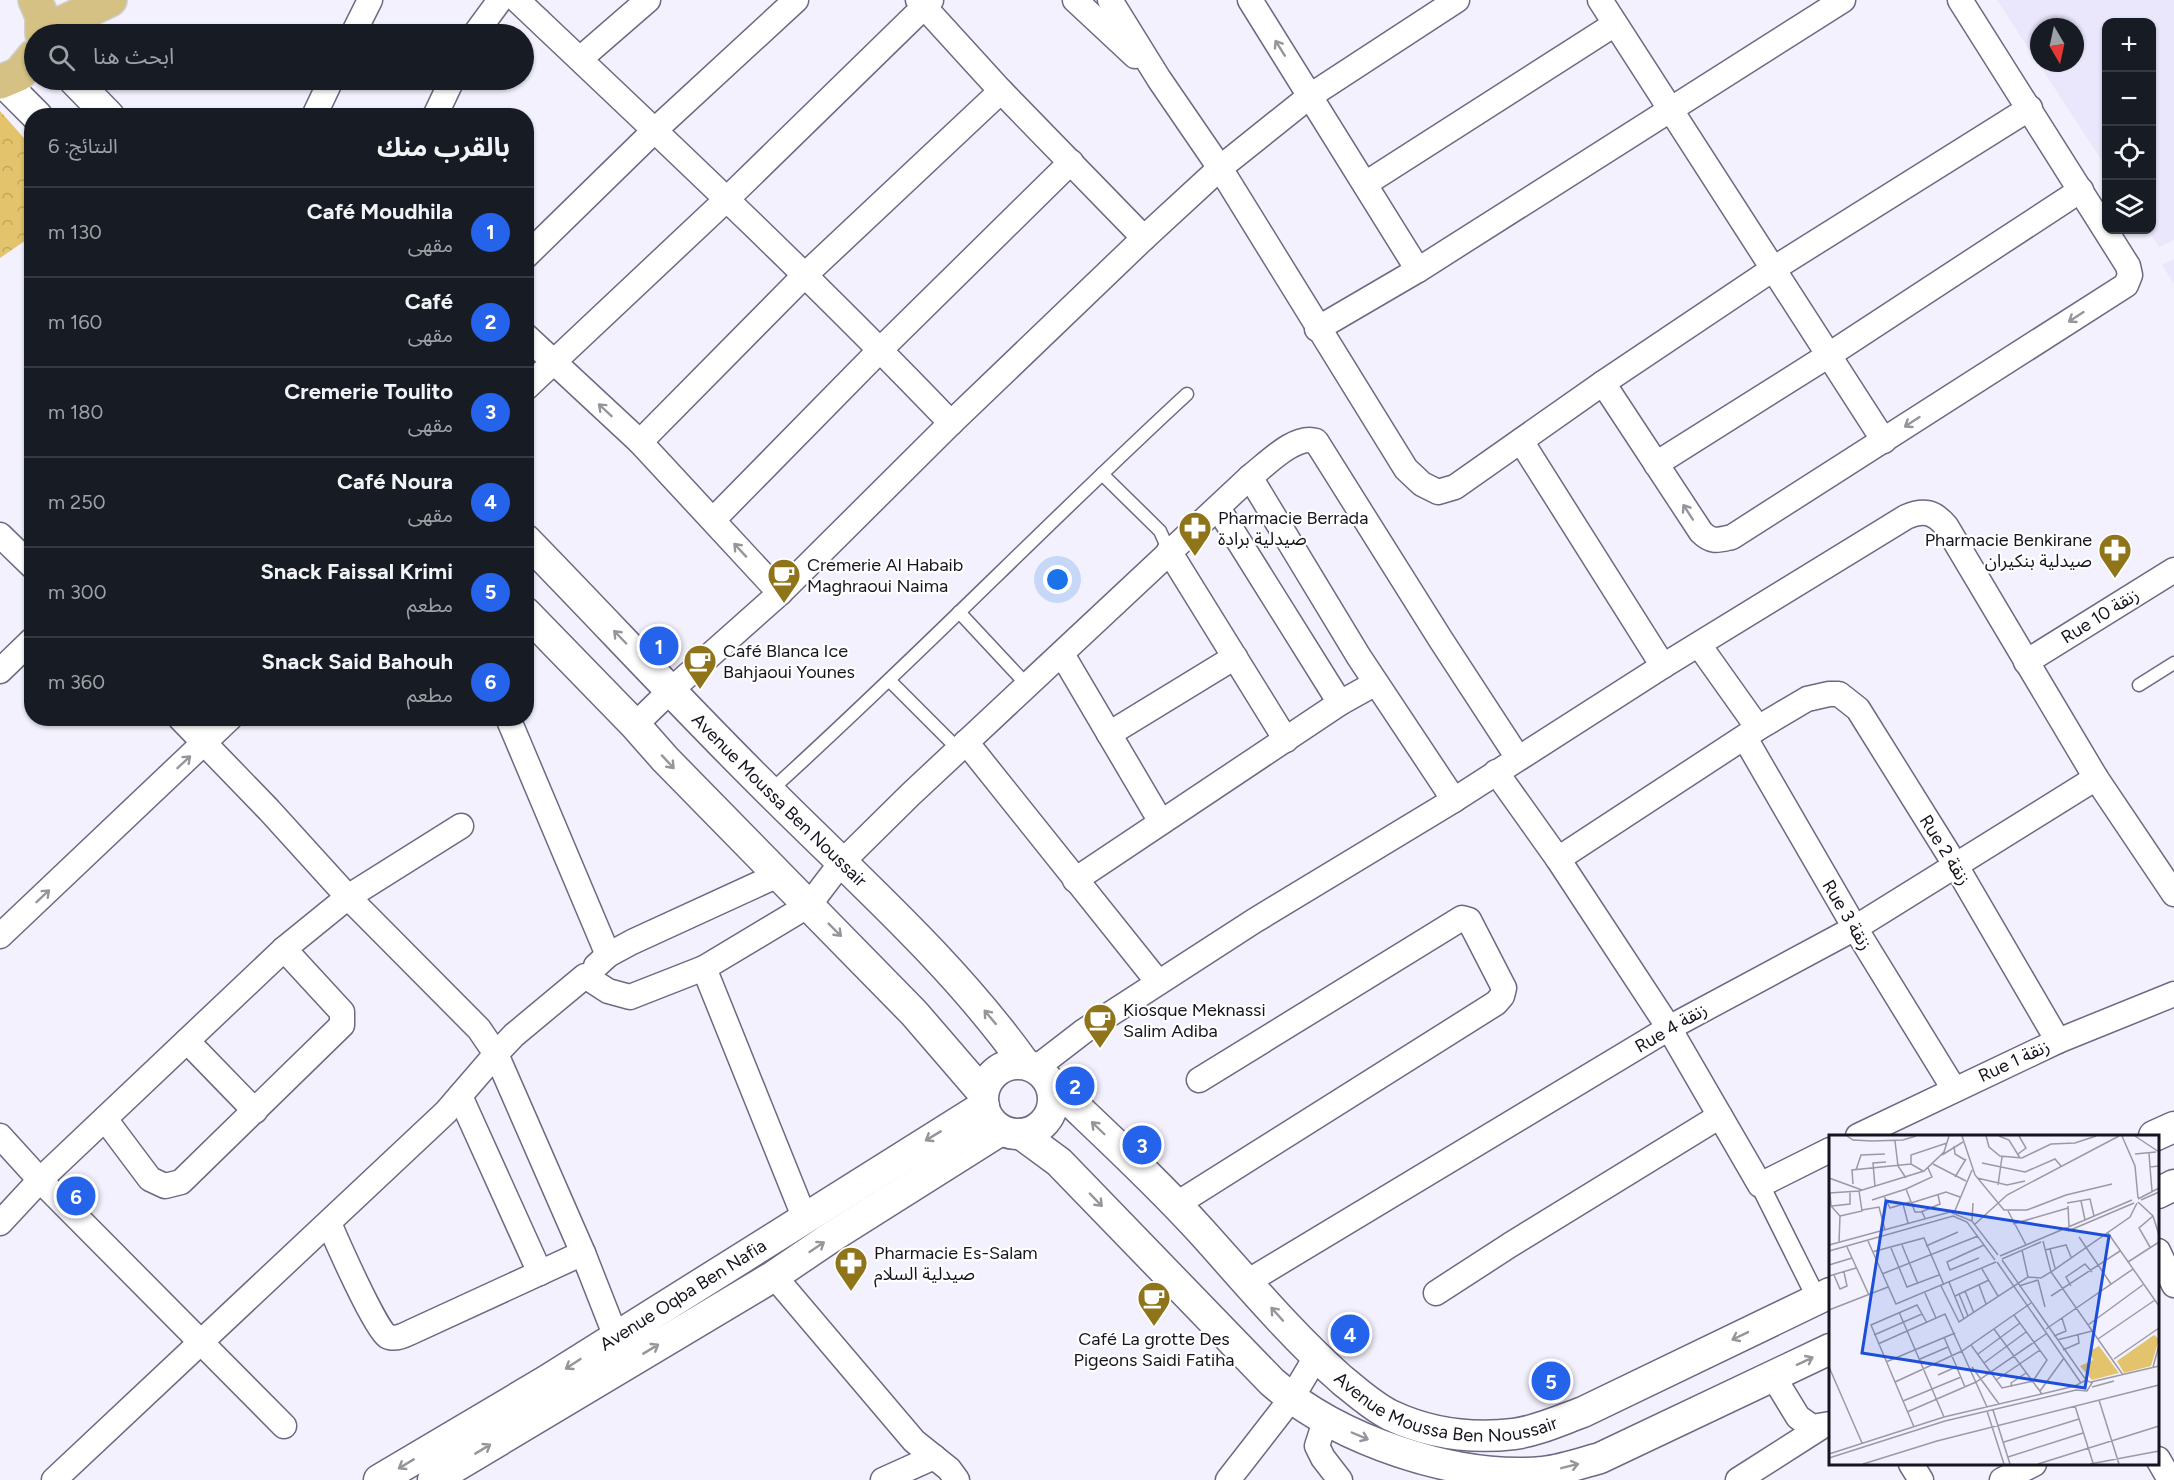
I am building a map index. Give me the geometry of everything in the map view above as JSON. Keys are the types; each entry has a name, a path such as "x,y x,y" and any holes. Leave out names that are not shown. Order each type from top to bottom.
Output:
{"main road":[{"path":"35,0 42,16 41,24"},
{"path":"69,24 110,0"},
{"path":"1,82 19,74 24,66"}],"street":[{"path":"358,24 370,0"},
{"path":"482,24 500,0"},
{"path":"517,0 728,198 951,423"},
{"path":"580,59 648,0"},
{"path":"534,248 655,130 796,0"},
{"path":"1075,0 1159,79"},
{"path":"1110,0 1159,79 1220,168 1317,329 1406,469 1422,484 1438,492 1455,487 1603,383 1773,269 2030,108"},
{"path":"636,725 671,690 780,593 951,423 1220,168 1310,96 1457,0"},
{"path":"1600,0 1884,441"},
{"path":"1317,329 1418,270 1843,0"},
{"path":"1603,383 1701,532 1708,539 1719,540 1732,537 2126,285 2130,275 2128,266 1960,0"},
{"path":"534,381 728,198 924,2 1001,91 1144,238"},
{"path":"1258,3 1310,96 1418,270"},
{"path":"1365,184 1615,24"},
{"path":"1,82 29,108"},
{"path":"84,90 101,108"},
{"path":"318,108 327,90"},
{"path":"439,108 447,90"},
{"path":"640,442 804,276 1001,91"},
{"path":"713,520 880,350 1071,162"},
{"path":"1656,464 2081,190"},
{"path":"534,344 640,442 780,593"},
{"path":"585,976 608,992 630,997 704,968 809,905 841,863 962,745 1250,477 1297,441 1309,439 1316,441 1518,758"},
{"path":"1521,441 1663,666"},
{"path":"1250,477 1376,683 1454,800"},
{"path":"1218,508 1340,703"},
{"path":"1037,1071 1084,1031 1254,921 1454,800 1663,666 1906,517 1924,511 1938,516 1946,526 2096,778 2174,894"},
{"path":"0,535 24,553"},
{"name":"Avenue Moussa Ben Noussair","path":"534,548 769,792 962,983 1037,1071 1177,1204 1316,1358 1366,1400 1388,1414 1452,1434 1483,1436 1515,1434 1549,1425 1583,1412 1823,1296"},
{"path":"1169,551 1286,740"},
{"name":"Rue 10 زنقة","path":"2026,662 2174,570"},
{"path":"534,621 636,725 665,759 914,1013 997,1116 1059,1162 1264,1374 1291,1399 1325,1421 1413,1458 1503,1476 1543,1472 1600,1458 1829,1348"},
{"name":"Rue 3 زنقة","path":"1700,645 1751,733 1855,928 1954,1089"},
{"path":"0,671 24,648"},
{"path":"1062,654 1161,822"},
{"path":"1109,734 1235,657"},
{"path":"1076,880 1340,703 1376,683"},
{"name":"Rue 2 زنقة","path":"1751,733 1807,699 1829,694 1839,694 1858,709 1956,866 2058,1041"},
{"path":"188,726 348,897 479,1029 496,1054 583,1253 616,1337"},
{"path":"0,936 222,726"},
{"path":"511,726 608,955"},
{"path":"1558,859 1751,733"},
{"path":"962,745 1076,880 1158,982"},
{"path":"1496,772 1558,859 1669,1028 1823,1296"},
{"name":"Rue 4 زنقة","path":"1248,1282 1669,1028 1855,928 2096,778"},
{"path":"0,1223 40,1180 284,949 348,897 461,826"},
{"path":"54,1480 446,1112 514,1035 608,955 778,875"},
{"path":"1177,1204 1496,1003 1502,996 1504,988 1469,920 1462,918 1199,1080"},
{"path":"105,1119 150,1179 165,1185 181,1182 342,1025 342,1012 284,949"},
{"path":"704,968 804,1219"},
{"name":"Rue 1 زنقة","path":"1862,1135 2058,1041 2174,994"},
{"path":"188,1041 255,1111"},
{"path":"1014,1064 1037,1071 1053,1092 1054,1104 1050,1116 1033,1132 997,1116 987,1082 1003,1067 1014,1064"},
{"path":"460,1096 540,1273"},
{"name":"Avenue Oqba Ben Nafia","path":"379,1480 546,1381 804,1219 997,1116"},
{"name":"Avenue Oqba Ben Nafia","path":"433,1480 774,1276 833,1236 997,1116"},
{"path":"1436,1293 1720,1116"},
{"path":"2158,1135 2174,1127"},
{"path":"0,1136 40,1180 284,1426"},
{"path":"1760,1185 1829,1150"},
{"path":"2159,1192 2174,1185"},
{"path":"329,1223 373,1316 386,1335 392,1338 409,1333 583,1253"},
{"path":"2159,1255 2174,1285"},
{"path":"774,1276 914,1441 949,1469 957,1480"},
{"path":"1228,1480 1291,1399 1316,1358"},
{"path":"1773,1376 1798,1418 1812,1427 1826,1425"},
{"path":"1325,1421 1317,1446 1340,1480"},
{"path":"1738,1480 1826,1425"},
{"path":"2159,1458 2174,1450"},
{"path":"883,1480 934,1457"},
{"path":"2159,1461 2170,1480"},
{"path":"1912,1465 1921,1480"},
{"path":"1994,1465 2002,1480 2032,1465"}],"lane":[{"path":"769,792 890,681 1187,394"},
{"path":"1102,474 1160,531 1169,551"},
{"path":"959,612 1028,686"},
{"path":"2139,685 2174,663"},
{"path":"890,681 962,745"}],"shaded area":[{"path":"1997,0 2174,0 2174,240 2159,247 2151,234 2156,234 2156,18 2102,18 2102,161 2044,72 2084,72 2084,18 2030,18 2030,51"},
{"path":"2174,259 2174,284 2162,265"}],"green space":[{"path":"0,111 24,138 24,242 0,258"}],"place":[{"name":"Pharmacie Berrada صيدلية برادة","path":"1195,557"},
{"name":"Pharmacie Benkirane صيدلية بنكيران","path":"2115,579"},
{"name":"Cremerie Al Habaib Maghraoui Naima","path":"784,604"},
{"name":"Café Moudhila","path":"659,646"},
{"name":"Café Blanca Ice Bahjaoui Younes","path":"700,690"},
{"name":"Kiosque Meknassi Salim Adiba","path":"1100,1049"},
{"name":"Café","path":"1075,1086"},
{"name":"Cremerie Toulito","path":"1142,1145"},
{"name":"Snack Said Bahouh","path":"76,1196"},
{"name":"Pharmacie Es-Salam صيدلية السلام","path":"851,1292"},
{"name":"Café La grotte Des Pigeons Saidi Fatiha","path":"1154,1327"},
{"name":"Café Noura","path":"1350,1334"},
{"name":"Snack Faissal Krimi","path":"1551,1381"}]}
